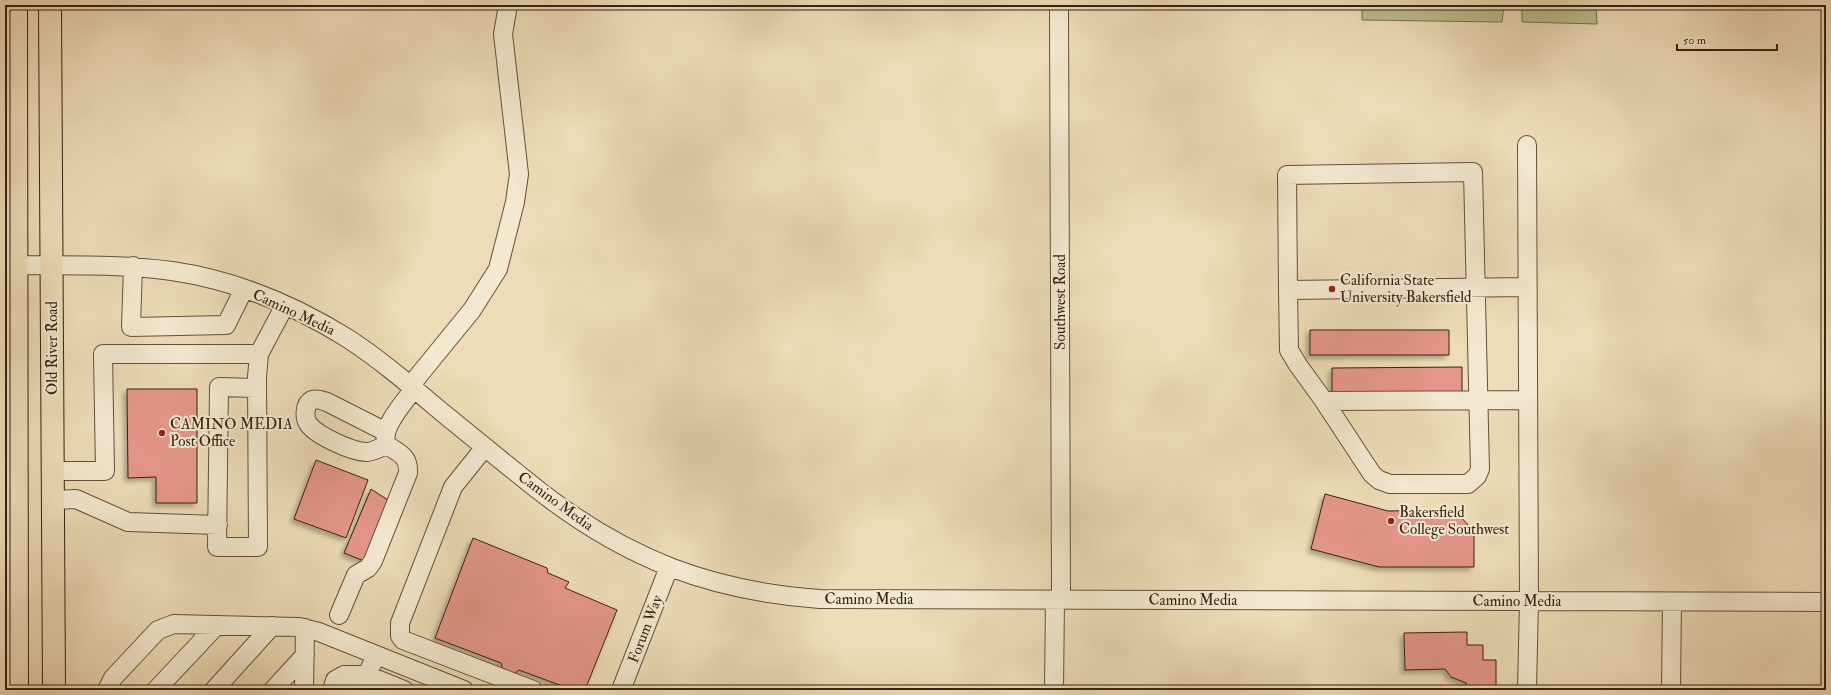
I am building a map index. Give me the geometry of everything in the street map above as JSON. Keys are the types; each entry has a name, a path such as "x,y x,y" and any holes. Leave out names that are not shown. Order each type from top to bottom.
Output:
{"main road":[{"path":"16,5 11,265 17,690"},
{"name":"Old River Road","path":"50,5 54,690"}],"street":[{"path":"339,615 356,576 368,568 373,561 408,473 406,458 387,439 397,412 412,388 472,310 498,270 516,202 519,174 503,34 508,5"},
{"name":"Southwest Road","path":"1054,690 1058,600 1059,5"},
{"path":"1527,145 1529,601 1527,690"},
{"path":"1473,172 1476,287 1480,469 1473,481 1468,484 1399,485 1390,484 1379,480 1372,474 1289,350 1287,175 1473,172"},
{"name":"Camino Media","path":"11,265 133,266 174,271 214,280 244,289 285,305 320,322 381,362 568,513 625,548 669,568 708,581 734,587 788,596 820,599 1826,602"},
{"path":"131,354 133,266"},
{"path":"1288,290 1527,287"},
{"path":"131,327 226,325 244,289"},
{"path":"258,388 219,387 217,547 258,547 258,388 260,354 285,305"},
{"path":"53,472 105,471 103,354 260,354"},
{"path":"1324,401 1528,400"},
{"path":"485,447 453,487 400,623 400,636 403,640 533,690"},
{"path":"53,500 76,499 128,522 218,525"},
{"name":"Forum Way","path":"621,690 669,568"},
{"path":"1671,690 1672,602"},
{"path":"107,690 112,678 158,630 174,624 305,628 319,632 464,690"},
{"path":"156,690 217,625"},
{"path":"214,690 272,626"},
{"path":"304,690 305,628"},
{"path":"273,690 304,655"},
{"path":"364,682 376,655"},
{"path":"332,690 334,680 344,675 364,682 404,690"}],"green space":[{"path":"1362,5 1504,5 1502,22 1362,20"},
{"path":"1522,5 1596,5 1597,24 1522,22"}],"building":[{"path":"1310,330 1449,330 1449,355 1310,355"},
{"path":"1462,367 1462,392 1332,394 1332,368"},
{"name":"CAMINO MEDIA Post Office","path":"127,389 197,389 197,503 156,503 156,477 128,478"},
{"path":"316,460 368,480 346,538 294,519"},
{"path":"371,489 391,502 369,563 344,553"},
{"name":"Bakersfield College Southwest","path":"1325,494 1388,511 1454,510 1474,531 1474,567 1379,567 1311,549"},
{"path":"473,538 547,568 548,573 569,582 565,588 617,610 585,690 573,690 519,670 514,674 503,670 501,663 435,638"},
{"path":"1467,632 1467,645 1483,645 1483,660 1496,660 1496,690 1466,690 1466,683 1451,677 1445,669 1405,670 1404,633"}],"place":[{"name":"California State University Bakersfield","path":"1332,289"},
{"name":"CAMINO MEDIA Post Office","path":"162,433"},
{"name":"Bakersfield College Southwest","path":"1391,521"}]}
